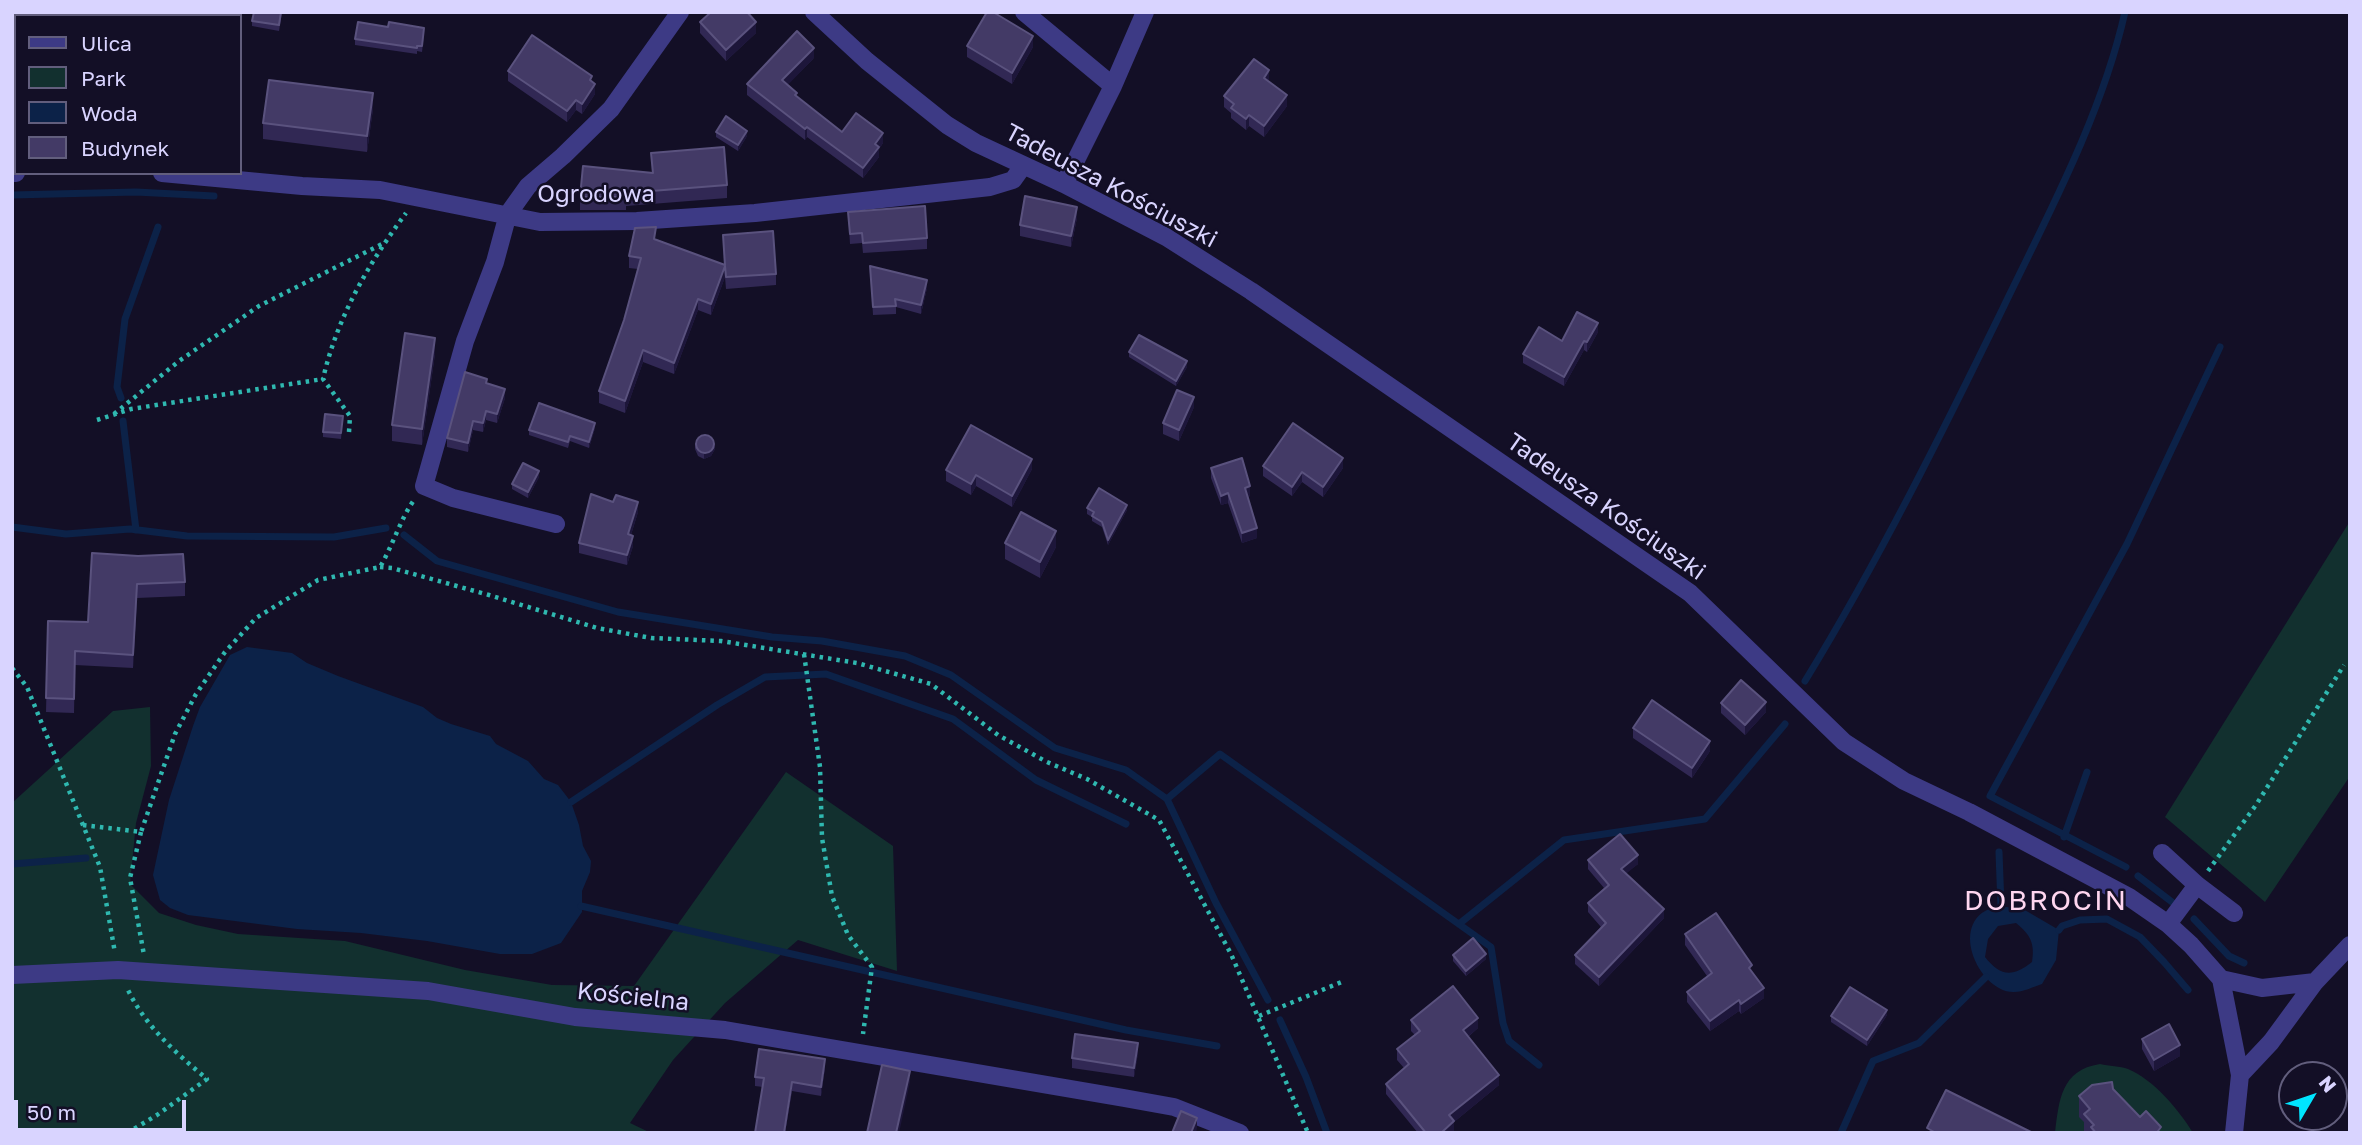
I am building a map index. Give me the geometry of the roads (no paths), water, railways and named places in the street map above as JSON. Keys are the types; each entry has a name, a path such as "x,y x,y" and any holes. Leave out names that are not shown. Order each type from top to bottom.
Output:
{"street":[{"path":"556,524 453,498 424,486 465,341 495,262 508,214 528,186 611,109 680,12"},
{"name":"Tadeusza Kościuszki","path":"814,12 947,125 976,143 1167,237 1251,291 1689,593 1843,742 1903,781 1969,812 2117,891 2168,924 2221,979"},
{"path":"1024,12 1113,86"},
{"path":"1064,184 1113,86 1145,12"},
{"name":"Ogrodowa","path":"184,175 380,190 540,222 581,222 755,213 990,187 1013,180 1023,166"},
{"path":"2162,853 2234,914"},
{"path":"2168,924 2197,885"},
{"path":"2240,1075 2271,1042 2315,982 2350,945"},
{"name":"Kościelna","path":"12,975 118,970 428,991 575,1017 725,1030 1174,1107 1240,1133"},
{"path":"2234,1133 2240,1075 2221,979 2262,988 2315,982"}],"water":[{"path":"247,647 292,653 307,663 338,676 423,707 437,718 451,724 490,736 496,744 528,761 544,779 558,785 571,802 583,846 591,861 590,872 582,891 582,912 561,943 532,954 500,954 427,941 297,929 188,915 170,908 160,900 153,875 169,800 193,726 200,707 230,655"},
{"path":"1998,906 2023,909 2059,930 2056,960 2042,984 2014,992 2001,989 1989,981 1979,968 1970,939 1973,925 1982,913","holes":["2016,923 2031,940 2032,962 2018,971 2001,971 1985,957 1988,939 1998,926"]}],"waterway":[{"path":"1805,681 1909,496 2056,199 2103,88 2125,12"},
{"path":"12,195 136,192 214,196"},
{"path":"121,398 117,387 125,319 158,227"},
{"path":"2126,867 1990,796 2127,544 2220,347"},
{"path":"123,421 136,530"},
{"path":"12,527 66,534 130,529 187,536 334,537 386,528"},
{"path":"404,535 437,561 618,612 772,637 822,641 905,656 951,675 1055,748 1126,770 1167,799 1216,903 1268,1000"},
{"path":"571,802 717,705 765,677 826,674 953,719 1036,780 1126,824"},
{"path":"1459,924 1564,840 1705,819 1785,724"},
{"path":"1167,799 1220,754 1491,947 1503,1023 1509,1041 1539,1065"},
{"path":"2064,837 2087,772"},
{"path":"1999,852 2001,906"},
{"path":"12,864 86,858"},
{"path":"2138,876 2172,902"},
{"path":"581,906 1126,1030 1217,1046"},
{"path":"2059,930 2062,926 2080,920 2107,919 2140,937 2188,990"},
{"path":"2194,919 2229,956 2244,963"},
{"path":"1841,1133 1873,1061 1919,1043 1986,977"},
{"path":"1280,1020 1306,1077 1327,1133"}],"district":[{"name":"DOBROCIN","path":"2046,901"}]}
